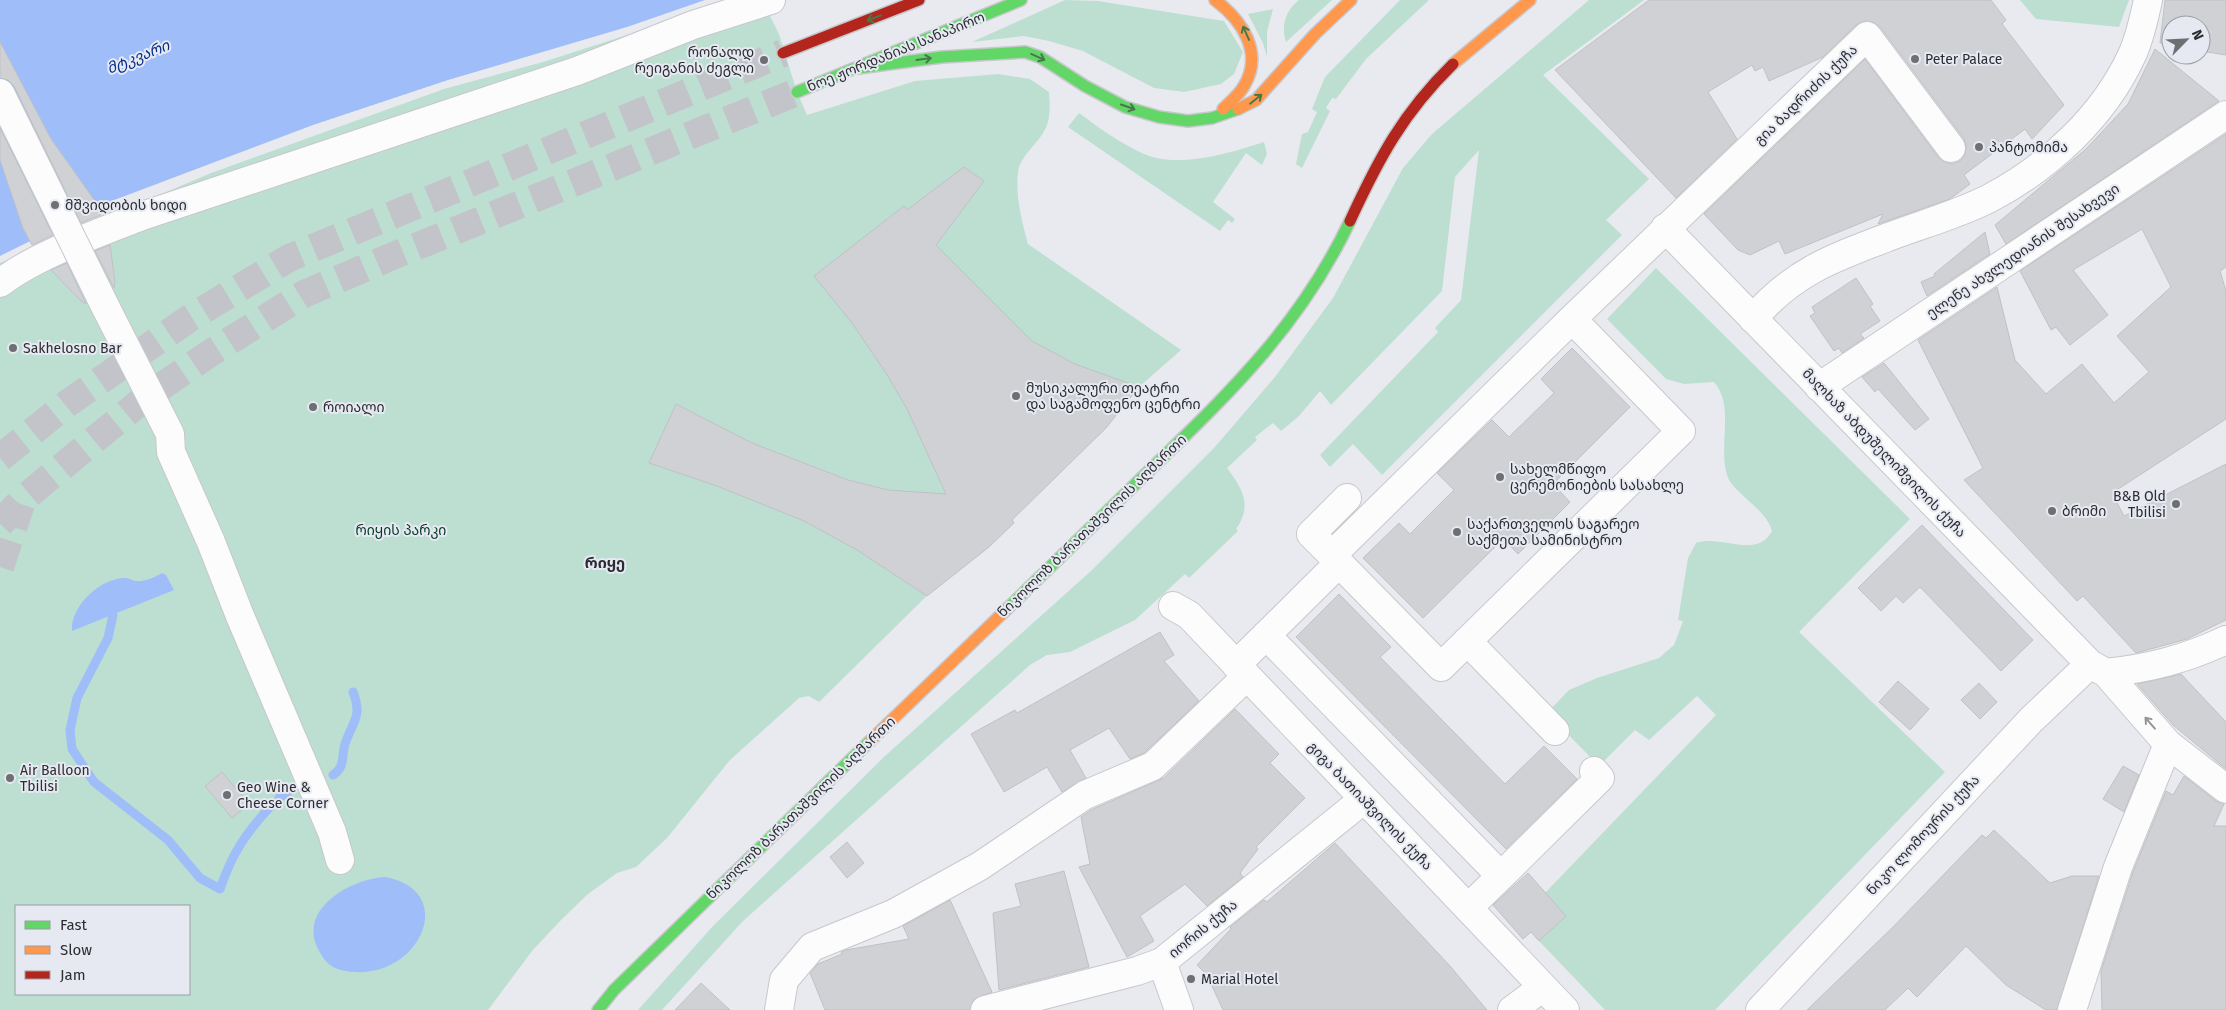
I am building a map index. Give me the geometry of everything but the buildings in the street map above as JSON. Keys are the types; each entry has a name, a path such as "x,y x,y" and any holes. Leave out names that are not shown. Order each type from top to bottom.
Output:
{"main road":[{"path":"783,53 919,0"},
{"name":"ნოე ჟორდანიას სანაპირო","path":"797,92 1022,0"},
{"path":"1212,118 1238,95 1247,83 1252,63 1250,43 1243,27 1228,9 1215,0"},
{"path":"858,68 942,56 1025,52 1040,56 1085,86 1125,107 1159,117 1188,121 1212,118 1242,108 1256,100 1315,34 1351,0"},
{"name":"ნიკოლოზ ბარათაშვილის აღმართი","path":"598,1010 621,983 1231,390 1284,331 1326,269 1393,135 1430,86 1490,31 1530,0"}],"street":[{"path":"0,283 13,273 93,235 142,216 577,71 693,25 771,0"},
{"path":"1753,319 1772,297 1807,271 1988,199 2015,184 2068,143 2112,92 2133,54 2148,0"},
{"name":"გია ბადრიძის ქუჩა","path":"1665,228 1780,122 1867,36 1951,148"},
{"path":"0,94 170,434 171,452 211,542 240,616 332,832 340,860"},
{"name":"ელენე ახვლედიანის შესახვევი","path":"1819,387 2226,114"},
{"path":"779,1010 784,980 812,946 893,914 980,866 1085,795 1153,766 1241,670 1266,635 1335,559 1380,492 1464,409 1572,319 1665,228"},
{"name":"მალხაზ აბდუშელიშვილის ქუჩა","path":"1665,228 1819,387 2098,669 2168,744 2226,789"},
{"path":"1347,498 1311,534 1440,667 1681,431 1572,319"},
{"name":"გიგა ბათიაშვილის ქუჩა","path":"1172,606 1189,615 1565,1010"},
{"path":"1266,635 1501,876"},
{"path":"2098,669 2148,668 2196,654 2226,640"},
{"path":"1467,641 1555,732"},
{"name":"ნიკო ლომოურის ქუჩა","path":"1760,1010 2030,720 2098,669"},
{"path":"2072,1010 2118,867 2168,744"},
{"path":"1468,908 1603,778"},
{"name":"იორის ქუჩა","path":"985,1010 1137,971 1162,962 1364,799"},
{"path":"1162,962 1179,1010"},
{"path":"1512,1010 1543,987"}],"green space":[{"name":"რიყის პარკი","path":"736,0 762,0 779,34 797,92 807,115 915,81 998,74 1030,79 1049,92 1050,108 1046,128 1025,156 1018,172 1018,199 1028,244 1181,350 1139,387 819,702 809,696 799,698 730,760 667,838 636,867 617,873 588,894 532,951 488,1010 0,1010 0,263 211,173 444,89 543,62"},
{"path":"1065,0 1098,1 1224,21 1243,52 1234,74 1221,84 1184,92 1154,88 1083,51 1049,41 1024,36 972,42"},
{"path":"1299,0 1332,0 1286,42 1285,19 1290,9"},
{"path":"1400,0 1429,0 1366,59 1336,99 1332,98 1326,108 1330,111 1302,168 1296,164 1302,134 1308,132 1317,112 1312,109 1325,77"},
{"path":"1589,0 1644,0 1543,75 1649,179 1606,220 1622,235 1382,475 1353,444 1330,467 1320,455 1438,332 1435,328 1461,300 1479,150 1455,177 1442,291 1331,405 1320,391 1299,416 1281,431 1273,423 1255,437 1257,440 1227,468 1244,497 1244,512 1236,529 1238,531 1189,578 1185,574 1135,620 1070,652 1047,655 1030,665 743,921 662,1010 638,1010 713,926 885,756 1092,570 1214,448 1275,377 1333,298 1403,168 1432,134"},
{"path":"2020,0 2129,0 2119,27 2036,19"},
{"path":"1273,9 1267,32 1267,57 1263,43 1248,14"},
{"path":"1079,113 1127,145 1144,154 1158,158 1188,160 1204,158 1264,142 1267,154 1262,165 1246,153 1213,202 1235,219 1232,223 1228,220 1220,231 1068,127"},
{"path":"1656,268 1910,519 1799,632 1945,772 1715,1010 1605,1010 1539,941 1566,916 1545,893 1716,715 1697,696 1649,740 1635,730 1599,766 1547,713 1569,690 1597,678 1659,658 1674,645 1683,621 1678,620 1688,558 1696,543 1717,541 1748,545 1757,544 1772,531 1763,515 1735,488 1727,475 1724,451 1724,402 1714,382 1684,384 1666,379 1607,319"}],"water":[{"name":"მტკვარი","path":"0,0 705,0 627,27 448,80 313,125 109,202 0,256"},
{"path":"162,573 166,575 174,590 72,631 76,613 81,604 97,588 115,579 128,578 135,581 143,581"},
{"path":"385,877 409,886 422,900 425,917 420,935 408,952 390,965 368,972 341,970 332,966 323,957 314,939 314,925 319,912 342,891 371,879"}],"waterway":[{"path":"113,615 108,638 77,698 70,730 72,749 94,782 168,840 200,878 220,889 229,865 240,845 253,826 270,807"},
{"path":"333,775 340,768 345,744 357,714 353,692"},
{"path":"279,798 290,790"}],"tunnel":[{"path":"0,458 68,403 190,318 289,258 783,53"},
{"path":"0,524 22,500 146,397 209,354 304,294 797,92"},
{"path":"0,567 21,504"}],"traffic: fast":[{"path":"797,92 1021,0"},
{"path":"858,68 942,57 1025,52 1040,57 1085,86 1125,107 1159,117 1188,121 1212,118 1238,109"},
{"path":"1008,608 1239,381 1288,323 1331,257 1350,221"},
{"path":"598,1010 614,990 871,740"}],"traffic: slow":[{"path":"1215,0 1234,17 1241,27 1251,50 1252,61 1250,74 1244,86 1223,109"},
{"path":"1238,109 1256,100 1315,34 1351,0"},
{"path":"1453,64 1530,0"},
{"path":"871,740 1008,608"}],"traffic: jam":[{"path":"783,53 919,0"},
{"path":"1350,221 1371,177 1394,137 1420,100 1453,64"}],"place":[{"name":"Peter Palace","path":"1915,59"},
{"name":"რონალდ რეიგანის ძეგლი","path":"764,60"},
{"name":"პანტომიმა","path":"1979,147"},
{"name":"მშვიდობის ხიდი","path":"55,205"},
{"name":"Sakhelosno Bar","path":"13,348"},
{"name":"მუსიკალური თეატრი და საგამოფენო ცენტრი","path":"1016,396"},
{"name":"როიალი","path":"313,407"},
{"name":"სახელმწიფო ცერემონიების სასახლე","path":"1500,477"},
{"name":"B&B Old Tbilisi","path":"2176,504"},
{"name":"ბრიმი","path":"2052,511"},
{"name":"საქართველოს საგარეო საქმეთა სამინისტრო","path":"1457,532"},
{"name":"Air Balloon Tbilisi","path":"10,778"},
{"name":"Geo Wine & Cheese Corner","path":"227,795"},
{"name":"Marial Hotel","path":"1191,979"}],"district":[{"name":"რიყე","path":"605,563"}]}
